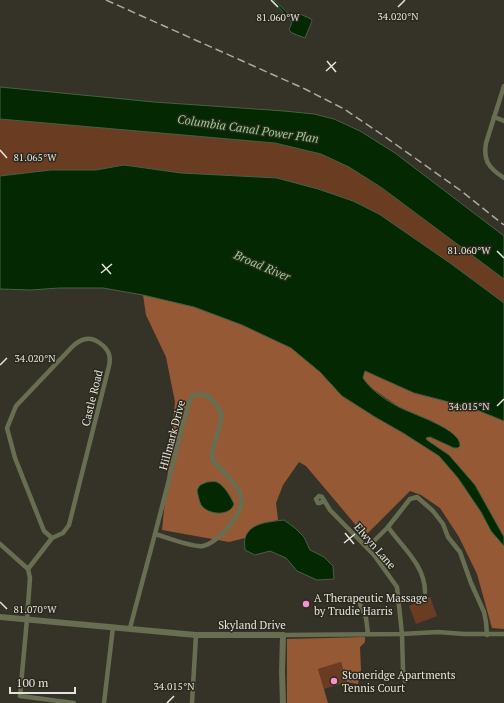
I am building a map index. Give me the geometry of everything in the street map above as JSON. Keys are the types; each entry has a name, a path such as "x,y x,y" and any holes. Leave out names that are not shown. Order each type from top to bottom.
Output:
{"street":[{"path":"504,86 486,143 485,156 487,162 492,168 504,178"},
{"path":"494,117 504,121"},
{"name":"Castle Road","path":"28,569 52,538 63,533 69,525 110,358 103,345 88,338 81,340 72,347 16,406 7,428 15,458 44,531 52,538"},
{"name":"Hillmark Drive","path":"130,628 189,402 192,396 198,394 207,395 219,408 222,417 212,458 238,488 242,501 240,508 221,536 202,546 193,546 155,534"},
{"path":"367,548 388,527 410,499 417,497 433,511 443,524 448,537 460,552 470,583 484,612 487,635"},
{"name":"Elwyn Lane","path":"323,501 374,555 397,586 405,681"},
{"path":"388,527 419,568 425,584 425,592"},
{"path":"0,544 28,569 30,578 20,696 74,703"},
{"path":"360,604 366,618 368,634"},
{"name":"Skyland Drive","path":"0,616 196,635 402,634 438,632 487,635 504,634"},
{"path":"104,703 113,628"},
{"path":"192,703 196,635"},
{"path":"283,635 283,703"}],"shaded area":[{"path":"0,119 275,143 321,154 349,167 382,188 504,279 504,303 450,263 378,214 353,201 318,189 277,178 181,173 124,165 96,170 51,170 0,176"},
{"path":"143,295 194,307 242,325 291,348 320,372 342,396 439,456 458,478 481,512 491,531 504,546 504,629 492,628 477,574 459,537 440,508 421,495 410,491 365,536 306,466 299,462 283,485 276,503 278,520 258,525 248,533 245,538 229,542 162,530 175,402 166,357 146,315"},
{"path":"365,371 414,393 472,408 504,421 504,537 475,485 449,455 427,440 427,437 454,448 458,448 432,421 399,407 370,387 362,378"},
{"path":"430,597 437,616 416,624 409,606"},
{"path":"365,637 365,642 360,647 361,670 358,684 347,682 341,662 318,669 328,703 287,703 287,639"},
{"path":"341,662 347,682 324,689 318,669"}],"water":[{"path":"274,0 293,18 298,13 311,19 312,21 305,38 292,33 289,30 292,22 274,2"},
{"name":"Columbia Canal Power Plan","path":"0,87 154,102 284,111 314,114 334,119 360,131 395,153 504,236 504,279 382,188 349,167 321,154 275,143 0,119"},
{"name":"Broad River","path":"124,165 181,173 277,178 318,189 353,201 379,214 450,263 504,303 504,421 472,408 414,393 365,371 363,378 374,391 389,401 445,428 453,434 458,440 460,446 458,448 454,448 430,437 426,438 449,455 475,485 504,537 504,546 491,531 481,512 458,478 439,456 342,396 320,372 291,348 242,325 194,307 143,295 103,288 59,288 31,290 0,289 0,176 51,170 96,170"},
{"path":"207,482 217,482 225,488 234,504 232,508 224,513 213,513 201,505 197,490 200,485"},
{"path":"284,520 304,537 310,550 324,557 333,566 334,579 317,580 297,571 286,558 270,551 255,555 245,550 245,538 251,529 267,522"}],"railway":[{"path":"106,0 305,89 344,109 460,190 504,225"}],"place":[{"name":"A Therapeutic Massage by Trudie Harris","path":"306,604"},
{"name":"Stoneridge Apartments Tennis Court","path":"334,681"}]}
